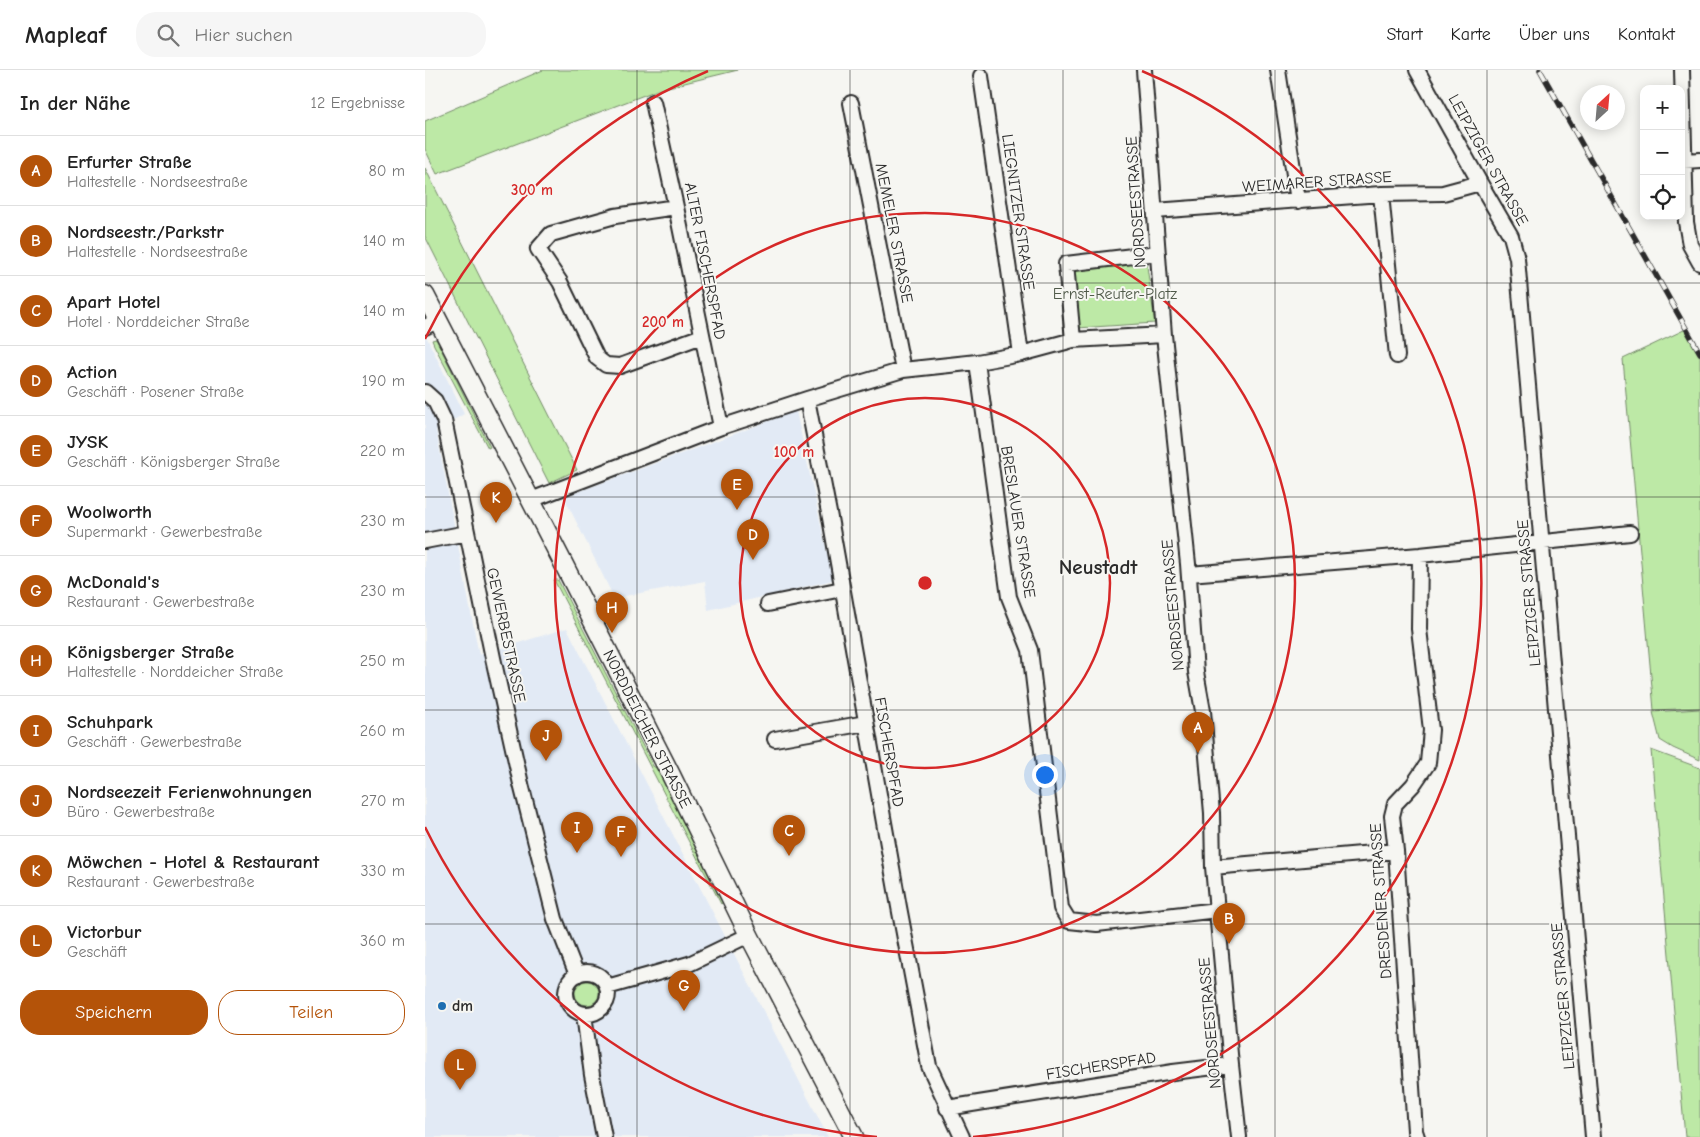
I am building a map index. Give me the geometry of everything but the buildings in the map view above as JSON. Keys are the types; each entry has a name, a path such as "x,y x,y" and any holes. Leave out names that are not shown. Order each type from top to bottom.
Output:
{"main road":[{"name":"NORDDEICHER STRASSE","path":"425,295 431,324 531,500 671,775 749,935 854,1137"}],"street":[{"name":"NORDSEESTRASSE","path":"1143,70 1163,334 1189,574 1196,672 1203,711 1212,813 1213,867 1239,1137"},
{"path":"1278,70 1298,201"},
{"name":"LEIPZIGER STRASSE","path":"1417,70 1511,236 1517,258 1593,1137"},
{"path":"1682,70 1683,130"},
{"name":"LIEGNITZER STRASSE","path":"981,76 1021,354"},
{"name":"ALTER FISCHERSPFAD","path":"653,102 721,427"},
{"name":"MEMELER STRASSE","path":"851,103 903,370"},
{"path":"1685,161 1700,160"},
{"path":"1685,175 1690,245 1700,263"},
{"name":"WEIMARER STRASSE","path":"1155,211 1381,194 1443,193 1480,183"},
{"path":"1381,194 1397,356"},
{"path":"676,207 615,216 551,234 539,249 560,282 597,358 606,365 620,366 701,336"},
{"path":"1073,340 1066,264 1158,253"},
{"path":"531,500 721,427 903,370 977,362 1021,354 1073,340 1163,334"},
{"name":"BRESLAUER STRASSE","path":"977,362 1009,597 1030,650 1061,908 1069,920 1097,924 1217,910"},
{"name":"GEWERBESTRASSE","path":"425,392 435,401 444,420 493,658 544,880 557,926 577,975"},
{"name":"FISCHERSPFAD","path":"807,399 929,1066 962,1137"},
{"path":"425,541 467,532"},
{"path":"1189,574 1419,555 1630,533"},
{"name":"DRESDENER STRASSE","path":"1417,1137 1415,1131 1392,816 1395,804 1413,785 1428,763 1431,730 1419,629 1419,555"},
{"path":"768,604 842,589"},
{"path":"775,739 866,723"},
{"path":"1213,867 1396,851"},
{"path":"607,987 689,964 749,935"},
{"path":"595,974 602,978 607,987 608,996 603,1007 597,1012 584,1014 575,1010 567,998 568,985 577,975 595,974"},
{"path":"584,1014 592,1075 604,1137"},
{"name":"FISCHERSPFAD","path":"947,1108 1173,1072 1231,1065"}],"shaded area":[{"path":"425,334 464,414 436,430 479,655 567,628 828,1137 425,1137"},
{"path":"796,411 833,580 708,610 705,581 614,598 564,497"}],"green space":[{"path":"543,70 738,70 660,89 437,174 425,149 425,121"},
{"path":"425,168 577,470 549,483 425,236"},
{"name":"Ernst-Reuter-Platz","path":"1146,259 1155,323 1077,328 1071,267"},
{"path":"1686,329 1700,353 1700,708 1654,710 1623,359"},
{"path":"436,339 490,447 488,448 434,345 432,340"},
{"path":"554,580 558,580 653,766 659,770 724,901 721,904"},
{"path":"1700,709 1700,760 1660,740 1653,712"},
{"path":"1651,750 1700,768 1700,1137 1685,1137"},
{"path":"587,981 592,982 598,988 598,998 592,1004 587,1005 582,1004 576,998 575,993 576,988 582,982"}],"railway":[{"path":"1540,70 1700,353"}],"place":[{"name":"JYSK","path":"737,510"},
{"name":"Möwchen - Hotel & Restaurant","path":"496,523"},
{"name":"Action","path":"753,560"},
{"name":"Königsberger Straße","path":"612,633"},
{"name":"Erfurter Straße","path":"1198,753"},
{"name":"Nordseezeit Ferienwohnungen","path":"546,761"},
{"name":"Schuhpark","path":"577,853"},
{"name":"Apart Hotel","path":"789,856"},
{"name":"Woolworth","path":"621,857"},
{"name":"Nordseestr./Parkstr","path":"1229,944"},
{"name":"dm","path":"442,1006"},
{"name":"McDonald's","path":"684,1011"},
{"name":"Victorbur","path":"460,1090"}],"district":[{"name":"Neustadt","path":"1098,567"}]}
